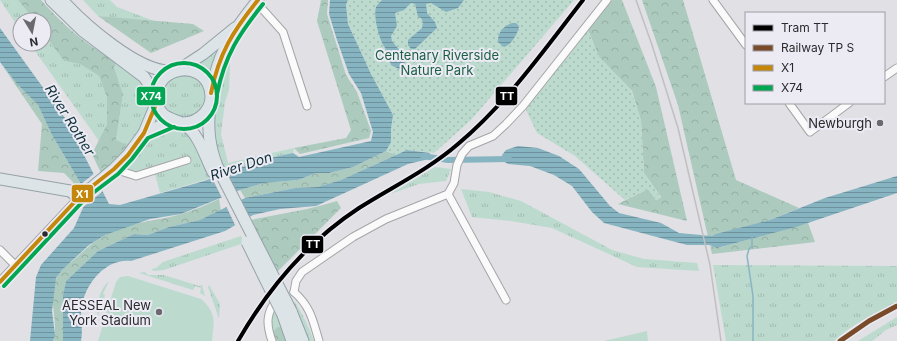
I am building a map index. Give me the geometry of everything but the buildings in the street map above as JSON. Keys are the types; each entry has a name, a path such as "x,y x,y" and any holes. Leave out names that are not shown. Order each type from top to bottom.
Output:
{"main road":[{"path":"52,0 83,31 144,77 157,99 163,113 194,134 215,170 287,313 303,341"},
{"path":"62,0 96,31 136,60 150,68 163,72 192,70 203,77 207,82 211,99 208,135 215,170"},
{"path":"144,134 177,122 199,119 208,110 220,59 242,22 257,1"},
{"path":"0,179 70,191 80,197 114,169 128,155 144,134 163,79 203,54 242,22"},
{"path":"287,313 292,341"}],"street":[{"path":"294,292 296,281 302,272 353,237 386,219 448,194 454,183 458,163 462,154 469,146 493,136 514,115 607,0"},
{"path":"713,0 745,44"},
{"path":"257,1 283,32 308,106"},
{"path":"885,76 897,68"},
{"path":"790,104 810,132 849,104"},
{"path":"114,169 136,176 187,160"},
{"path":"448,194 506,300"},
{"path":"0,282 80,197"},
{"path":"0,250 15,265"},
{"path":"272,341 267,321 271,308 277,300 294,292"},
{"path":"294,292 304,301 310,311 319,341"}],"green space":[{"path":"0,0 18,0 28,12 12,12 12,18"},
{"path":"18,0 41,0 76,34 106,56 117,62 114,67 123,94 116,140 130,146 101,173 92,154 107,124 107,98 99,76 80,64 64,61 52,45 52,12 28,12"},
{"path":"83,0 110,0 117,7 157,22 98,16"},
{"path":"321,0 328,0 327,14 346,75 357,92 371,131 369,138 300,154 294,148 346,138 351,130 317,21"},
{"name":"Centenary Riverside Nature Park","path":"348,0 574,0 471,120 434,153 407,150 396,155 386,151 391,142 393,115 371,74 348,24 346,5"},
{"path":"612,0 622,0 656,87 687,221 618,204 648,189 656,200 661,197 644,173 641,121 632,91 599,57 588,30"},
{"path":"642,0 683,0 736,180 799,208 770,220 708,237 678,105"},
{"path":"98,16 193,24 204,31 151,53"},
{"path":"588,30 599,57 631,90 641,121 644,173 661,198 656,200 648,189 625,200 575,156 537,133 526,110 532,97"},
{"path":"227,37 211,77 201,68 193,65"},
{"path":"52,45 64,61 80,64 99,76 107,98 107,124 99,141 36,52 52,52"},
{"path":"230,47 232,49 229,90 225,102 221,134 228,163 294,148 293,153 265,159 226,173 215,145 214,125 220,78"},
{"path":"0,62 17,84 38,105 52,135 81,184 79,187 74,187 73,182 64,173 38,171 42,124"},
{"path":"117,62 142,81 148,89 151,97 148,114 130,146 116,140 123,94 114,67"},
{"path":"180,75 188,75 196,78 202,84 205,96 202,108 196,114 188,117 180,117 172,114 166,108 163,100 163,92 166,84 172,78"},
{"path":"171,127 181,129 188,134 211,178 160,193 155,174 136,173 126,168 151,133 161,128"},
{"path":"386,151 396,155 341,180 317,187 295,188 245,198 240,190 264,183 298,180 316,173 329,173 353,167"},
{"path":"435,167 451,169 446,181 419,184 390,194"},
{"path":"461,189 489,192 521,201 612,250 644,259 697,263 699,271 637,267 552,228 511,221 472,217"},
{"path":"219,199 221,211 200,220 169,227 148,235 134,234 98,251 66,281 63,295 63,341 53,341 55,334 53,301 54,285 57,277 65,267 97,240 114,231 143,222 182,214"},
{"path":"337,201 341,208 277,272 251,220"},
{"path":"808,223 815,242 712,254 710,245 718,248"},
{"path":"241,236 244,243 164,270 153,271 152,269 156,268 163,262"},
{"path":"713,265 897,266 897,303 856,324 834,341 726,341"},
{"path":"145,272 148,275 164,275 199,286 202,285 205,296 200,293 201,288 195,286 193,290 139,273"},
{"name":"AESSEAL New York Stadium","path":"128,276 201,299 212,313 214,323 212,341 98,341 116,282 120,277"},
{"path":"109,281 103,294 105,295 102,304 100,304 98,318 97,308 99,298 103,288"},
{"path":"209,285 220,304 219,319 208,287"},
{"path":"291,302 295,302 298,307 314,341 308,341"},
{"path":"276,309 284,328 272,333 272,316"},
{"path":"897,317 897,325 886,330 872,341 858,341"},
{"path":"278,327 284,328 289,341 275,341 272,333"},
{"path":"647,331 648,341 604,341"}],"water":[{"path":"330,0 348,0 346,5 348,24 371,74 393,115 391,142 386,151 353,167 329,173 316,173 298,180 264,183 240,190 181,214 150,219 105,235 89,245 62,270 56,278 52,311 55,335 53,341 30,341 36,277 41,265 74,228 86,201 81,184 52,135 38,105 17,84 0,62 0,28 12,45 12,52 17,52 65,118 109,204 120,205 204,181 265,159 293,153 299,157 371,141 373,132 361,93 349,74 329,14"},
{"path":"382,0 464,0 458,8 446,12 431,3 426,4 427,13 435,22 437,28 415,49 411,49 408,45 408,40 422,28 423,22 421,18 418,17 415,4 411,3 404,10 395,13 397,26 391,36 392,41 405,57 404,69 401,70 391,65 387,50 384,47 378,30 375,11 376,7"},
{"path":"516,23 519,26 516,36 512,42 504,47 498,42 500,33 506,26"},
{"path":"518,146 538,148 559,156 579,169 610,206 619,213 661,223 679,233 712,236 770,220 825,198 897,176 897,193 796,227 717,248 710,245 687,245 604,223 592,212 572,186 554,175 530,166 508,164 503,161 502,155 506,150"},
{"path":"407,150 430,153 429,159 408,164 316,206 280,209 253,215 225,231 131,261 122,261 113,264 97,275 86,291 81,310 81,341 63,341 63,295 66,281 98,251 134,234 148,235 169,227 200,220 245,198 295,188 317,187 341,180"}],"pier":[{"path":"226,171 237,193 223,200 211,176"},
{"path":"95,173 102,192 82,208 84,201 81,184"},
{"path":"240,199 250,219 236,227 226,206"}],"waterway":[{"path":"423,156 448,160 509,159"},
{"path":"752,237 752,246 749,249 747,256 753,296 753,341"}],"railway":[{"path":"636,0 678,128 710,265 721,341"}],"tram line":[{"name":"TT","path":"238,341 276,284 306,251 340,221 435,162 476,128 509,94 583,0"}],"transit line":[{"name":"X1","path":"211,93 218,66 228,43 241,22 258,0"},
{"name":"X74","path":"217,94 224,68 234,46 240,35 263,4"},
{"name":"X74","path":"184,63 197,65 207,73 215,83 217,96 215,109 207,119 197,127 184,129 171,127 161,119 153,109 151,96 153,83 161,73 171,65 184,63"},
{"name":"X1","path":"0,282 81,195 114,169 128,155 144,133 157,102"},
{"name":"X74","path":"4,286 85,199 118,174 148,138 174,127"},
{"path":"840,341 869,321 897,306"}],"place":[{"name":"Newburgh","path":"880,123"},
{"name":"AESSEAL New York Stadium","path":"159,312"}],"water label":[{"name":"River Rother","path":"70,120"},
{"name":"River Don","path":"241,166"}]}
